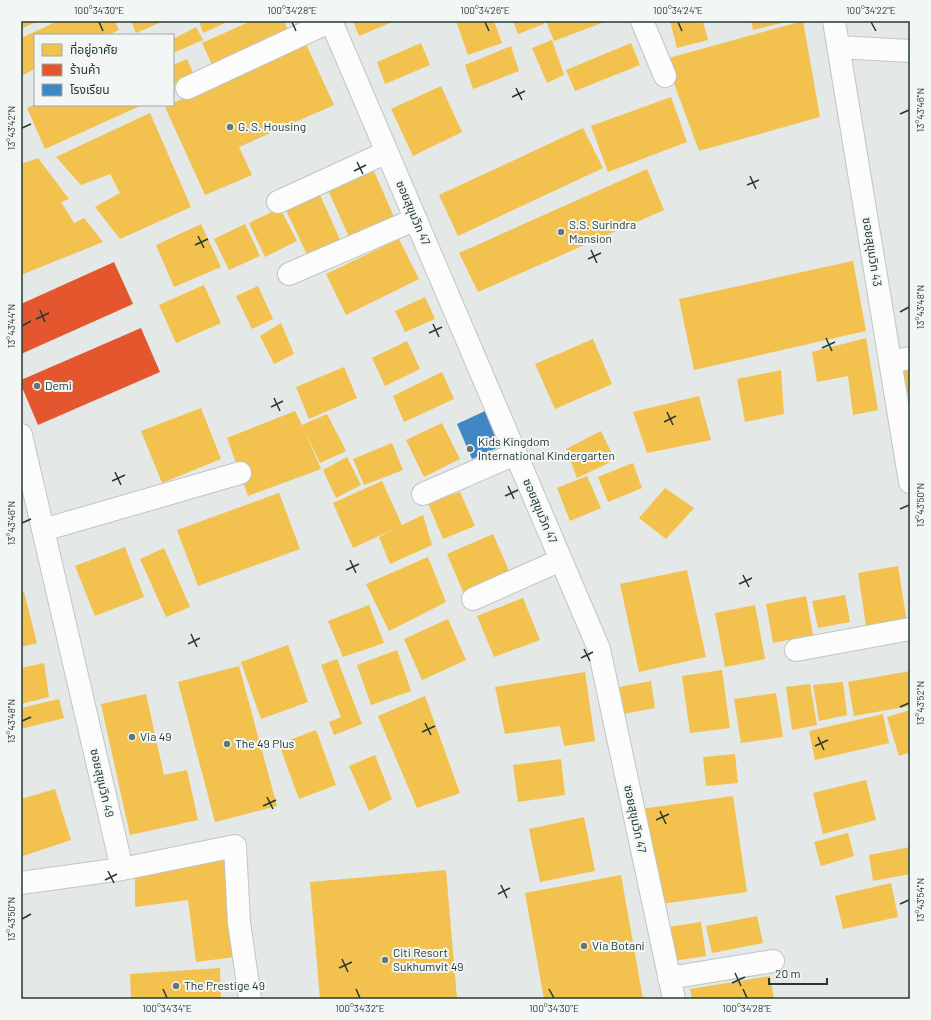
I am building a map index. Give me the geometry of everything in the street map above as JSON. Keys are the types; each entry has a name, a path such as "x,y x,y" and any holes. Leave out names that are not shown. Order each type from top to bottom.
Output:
{"street":[{"path":"187,88 331,21"},
{"name":"ซอยสุขุมวิท 47","path":"331,21 599,649 674,999"},
{"path":"642,21 665,76"},
{"name":"ซอยสุขุมวิท 43","path":"834,21 900,360 910,482"},
{"path":"838,47 910,52"},
{"path":"278,202 387,152"},
{"path":"289,274 416,219"},
{"name":"ซอยสุขุมวิท 49","path":"21,435 122,869"},
{"path":"423,494 515,454"},
{"path":"43,530 240,473"},
{"path":"473,599 561,560"},
{"path":"796,650 910,629"},
{"path":"21,882 122,869 235,846 239,922 250,999"},
{"path":"669,978 773,961"}],"building: ที่อยู่อาศัย":[{"path":"21,21 38,21 21,29"},
{"path":"58,21 115,21 119,30 110,34 34,34 34,70 21,76 21,38"},
{"path":"131,21 164,21 136,33"},
{"path":"199,21 224,21 225,23 203,33"},
{"path":"251,21 284,21 290,35 214,69 202,43"},
{"path":"353,21 395,21 359,36"},
{"path":"456,21 494,21 502,43 468,55"},
{"path":"513,21 544,21 544,24 518,34"},
{"path":"546,21 607,21 554,41"},
{"path":"670,21 703,21 708,40 677,48"},
{"path":"751,21 786,21 786,22 753,30"},
{"path":"803,21 820,117 699,151 665,59"},
{"path":"196,27 203,40 174,53 174,38"},
{"path":"552,40 564,75 547,83 532,48"},
{"path":"421,43 430,65 385,84 377,62"},
{"path":"631,43 640,65 575,91 566,70"},
{"name":"G. S. Housing","path":"306,44 334,105 239,147 252,175 205,195 165,107 174,106 174,103"},
{"path":"511,46 519,71 473,89 465,65"},
{"path":"187,59 194,75 174,85 174,65"},
{"path":"441,86 462,132 413,156 391,109"},
{"path":"671,97 687,142 608,172 591,126"},
{"path":"34,104 34,106 140,106 45,149 27,108"},
{"path":"150,113 191,207 120,239 95,207 120,193 110,174 81,185 56,157"},
{"path":"583,128 603,168 458,236 439,195"},
{"path":"38,158 69,199 61,202 74,223 84,218 103,242 21,275 21,164"},
{"path":"373,169 394,217 349,237 328,190"},
{"name":"S.S. Surindra Mansion","path":"647,169 664,210 478,292 459,253"},
{"path":"320,195 342,244 309,259 286,210"},
{"path":"280,208 297,241 265,257 249,223"},
{"path":"201,224 221,267 174,287 156,245"},
{"path":"245,224 260,256 229,270 214,239"},
{"path":"399,239 419,279 346,315 326,274"},
{"path":"853,261 866,331 694,370 679,299"},
{"path":"204,285 221,323 176,343 159,305"},
{"path":"258,286 273,319 252,329 236,296"},
{"path":"425,297 435,319 405,332 395,311"},
{"path":"281,323 294,354 274,364 260,336"},
{"path":"866,338 878,410 853,415 848,376 817,382 812,352"},
{"path":"593,339 612,384 555,409 535,364"},
{"path":"407,341 420,369 385,386 372,358"},
{"path":"344,367 357,398 309,419 296,387"},
{"path":"910,369 910,392 901,394 896,371"},
{"path":"781,370 784,414 745,422 737,379"},
{"path":"442,372 454,399 404,422 393,396"},
{"path":"699,396 711,440 647,453 633,412"},
{"path":"201,408 221,459 162,483 141,431"},
{"path":"295,411 302,425 327,414 346,451 320,463 304,429 321,469 248,496 227,438"},
{"path":"442,423 460,459 424,477 406,440"},
{"path":"601,431 615,460 577,478 566,449"},
{"path":"392,443 403,470 364,485 353,459"},
{"path":"347,457 361,485 336,498 323,470"},
{"path":"633,463 642,488 608,502 598,477"},
{"path":"587,476 601,508 570,521 557,488"},
{"path":"382,481 402,525 423,515 432,545 390,564 379,537 398,527 353,548 333,503"},
{"path":"665,488 694,508 666,539 639,518"},
{"path":"460,492 475,526 443,539 428,503"},
{"path":"279,493 300,549 198,586 177,530"},
{"path":"493,534 510,573 464,594 447,554"},
{"path":"125,547 144,597 95,616 75,566"},
{"path":"164,548 190,607 166,617 140,559"},
{"path":"428,557 446,602 389,631 366,584"},
{"path":"898,566 907,623 867,632 858,573"},
{"path":"687,570 706,657 639,672 620,584"},
{"path":"24,592 37,643 21,647 21,593"},
{"path":"845,595 850,622 818,628 812,601"},
{"path":"806,596 813,635 773,643 766,604"},
{"path":"523,598 540,640 494,657 477,616"},
{"path":"369,605 384,643 343,657 328,621"},
{"path":"755,605 765,659 725,667 715,613"},
{"path":"448,619 466,660 422,680 404,639"},
{"path":"288,645 308,702 261,719 241,662"},
{"path":"397,650 411,691 371,705 357,665"},
{"path":"337,659 362,724 334,735 329,722 341,717 321,665"},
{"path":"44,663 49,697 21,704 21,668"},
{"name":"The 49 Plus","path":"239,666 277,806 215,822 178,682"},
{"path":"722,670 730,728 690,733 682,676"},
{"path":"910,671 910,706 854,716 848,682"},
{"path":"585,672 595,741 564,746 560,726 505,734 495,687"},
{"path":"651,681 655,708 618,715 614,688"},
{"path":"843,682 847,715 819,721 813,685"},
{"path":"810,684 817,725 792,730 786,687"},
{"path":"776,693 783,737 741,743 734,699"},
{"name":"Via 49","path":"146,694 164,775 187,770 198,820 130,835 101,704"},
{"path":"425,696 460,793 417,808 378,716"},
{"path":"59,699 64,718 21,729 21,708"},
{"path":"910,710 910,752 899,756 887,717"},
{"path":"883,714 889,743 815,760 809,731"},
{"path":"316,730 336,785 299,799 279,744"},
{"path":"735,754 738,783 706,786 703,757"},
{"path":"375,755 392,799 369,811 349,766"},
{"path":"561,759 565,795 518,802 513,765"},
{"path":"866,780 876,820 823,834 813,793"},
{"path":"55,789 71,840 23,856 21,849 21,799"},
{"path":"733,796 747,892 654,905 641,809"},
{"path":"584,817 595,871 540,882 529,829"},
{"path":"848,833 854,856 821,866 814,842"},
{"path":"910,847 910,874 873,881 869,855"},
{"path":"228,855 235,957 196,962 188,900 135,907 135,871"},
{"name":"Citi Resort Sukhumvit 49","path":"446,870 457,999 320,999 310,882"},
{"name":"Via Botani","path":"621,875 643,999 544,999 525,893"},
{"path":"891,883 898,917 843,929 835,896"},
{"path":"757,916 763,943 712,953 706,926"},
{"path":"701,922 706,956 667,962 662,928"},
{"name":"The Prestige 49","path":"220,968 221,999 131,999 130,974"},
{"path":"770,976 774,999 692,999 690,989"}],"building: ร้านค้า":[{"path":"114,262 133,304 21,354 21,304"},
{"path":"141,328 160,372 38,425 21,385 21,380"}],"building: โรงเรียน":[{"path":"485,411 499,447 472,459 457,424"}],"place":[{"name":"G. S. Housing","path":"230,127"},
{"name":"S.S. Surindra Mansion","path":"561,232"},
{"name":"Demi","path":"37,386"},
{"name":"Kids Kingdom International Kindergarten","path":"470,449"},
{"name":"Via 49","path":"132,737"},
{"name":"The 49 Plus","path":"227,744"},
{"name":"Via Botani","path":"584,946"},
{"name":"Citi Resort Sukhumvit 49","path":"385,960"},
{"name":"The Prestige 49","path":"176,986"}]}
